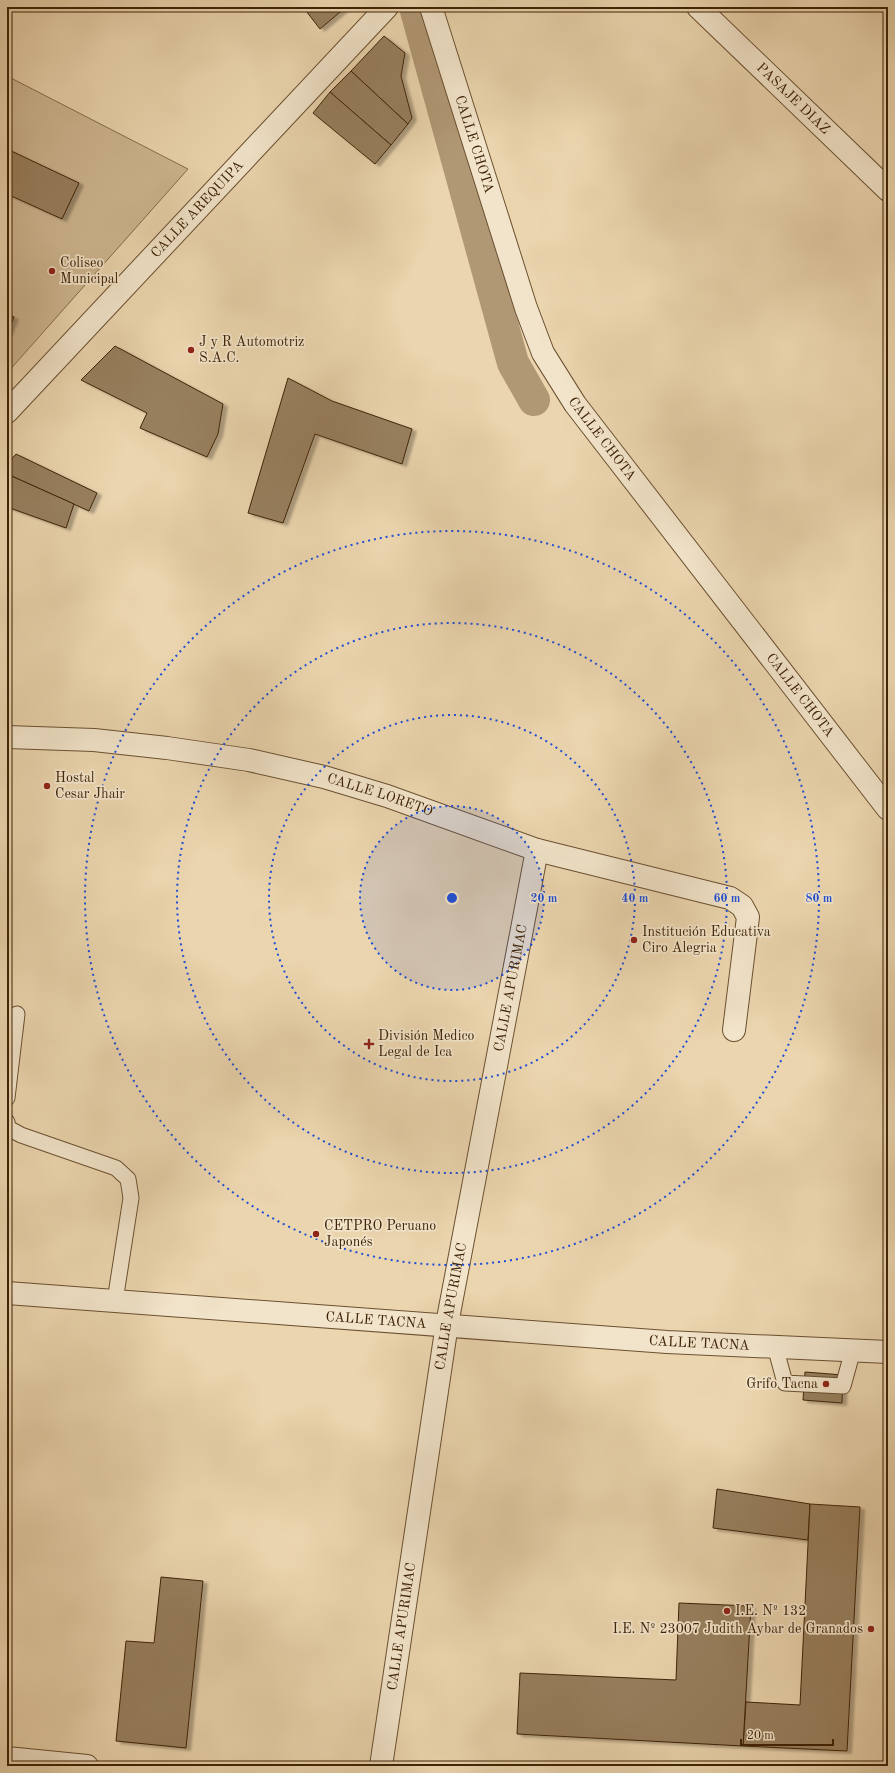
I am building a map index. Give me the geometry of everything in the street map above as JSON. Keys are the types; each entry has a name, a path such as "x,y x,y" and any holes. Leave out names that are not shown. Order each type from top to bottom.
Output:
{"street":[{"name":"CALLE AREQUIPA","path":"7,412 387,7"},
{"name":"CALLE CHOTA","path":"431,7 526,308 543,353 580,411 888,809"},
{"name":"PASAJE DIAZ","path":"698,7 888,190"},
{"name":"CALLE LORETO","path":"7,738 94,740 168,748 249,760 324,777 387,796 537,850 730,898 742,906 748,918 734,1030"},
{"name":"CALLE APURIMAC","path":"381,1766 448,1324 537,850"},
{"name":"CALLE TACNA","path":"7,1293 448,1324 668,1342 888,1352"},
{"path":"7,1758 87,1766"}],"lane":[{"path":"7,1098 17,1014"},
{"path":"7,1122 8,1128 20,1134 116,1168 128,1179 131,1198 115,1301"},
{"path":"775,1346 785,1383 843,1386 853,1350"}],"shaded area":[{"name":"Coliseo Municipal","path":"7,76 188,169 7,373"}],"building":[{"path":"303,7 346,7 320,29"},
{"path":"384,36 405,53 401,76 412,118 408,124 351,71"},
{"path":"351,71 408,124 391,145 330,92"},
{"path":"330,92 391,145 375,164 313,113"},
{"path":"7,149 79,183 62,219 7,194"},
{"path":"7,314 14,317 7,334"},
{"path":"115,346 223,404 218,434 207,457 140,428 147,413 81,380"},
{"path":"288,378 332,401 412,429 402,464 315,434 283,523 248,513"},
{"path":"16,454 97,493 89,511 7,474 7,464"},
{"path":"7,474 74,504 66,528 7,507"},
{"path":"805,1372 843,1375 842,1403 803,1400"},
{"path":"717,1489 810,1504 808,1540 713,1528"},
{"path":"810,1504 860,1507 847,1751 743,1746 746,1702 800,1705"},
{"path":"161,1577 203,1581 186,1748 116,1741 126,1641 154,1643"},
{"path":"679,1603 751,1606 743,1746 517,1734 520,1673 676,1680"}],"waterway":[{"path":"415,7 513,363 534,400"}],"place":[{"name":"Coliseo Municipal","path":"52,271"},
{"name":"J y R Automotriz S.A.C.","path":"191,350"},
{"name":"Hostal Cesar Jhair","path":"47,786"},
{"name":"Institución Educativa Ciro Alegria","path":"634,940"},
{"name":"División Medico Legal de Ica","path":"369,1044"},
{"name":"CETPRO Peruano Japonés","path":"316,1234"},
{"name":"Grifo Tacna","path":"826,1384"},
{"name":"I.E. Nº 132","path":"727,1611"},
{"name":"I.E. Nº 23007 Judith Aybar de Granados","path":"871,1629"}]}
